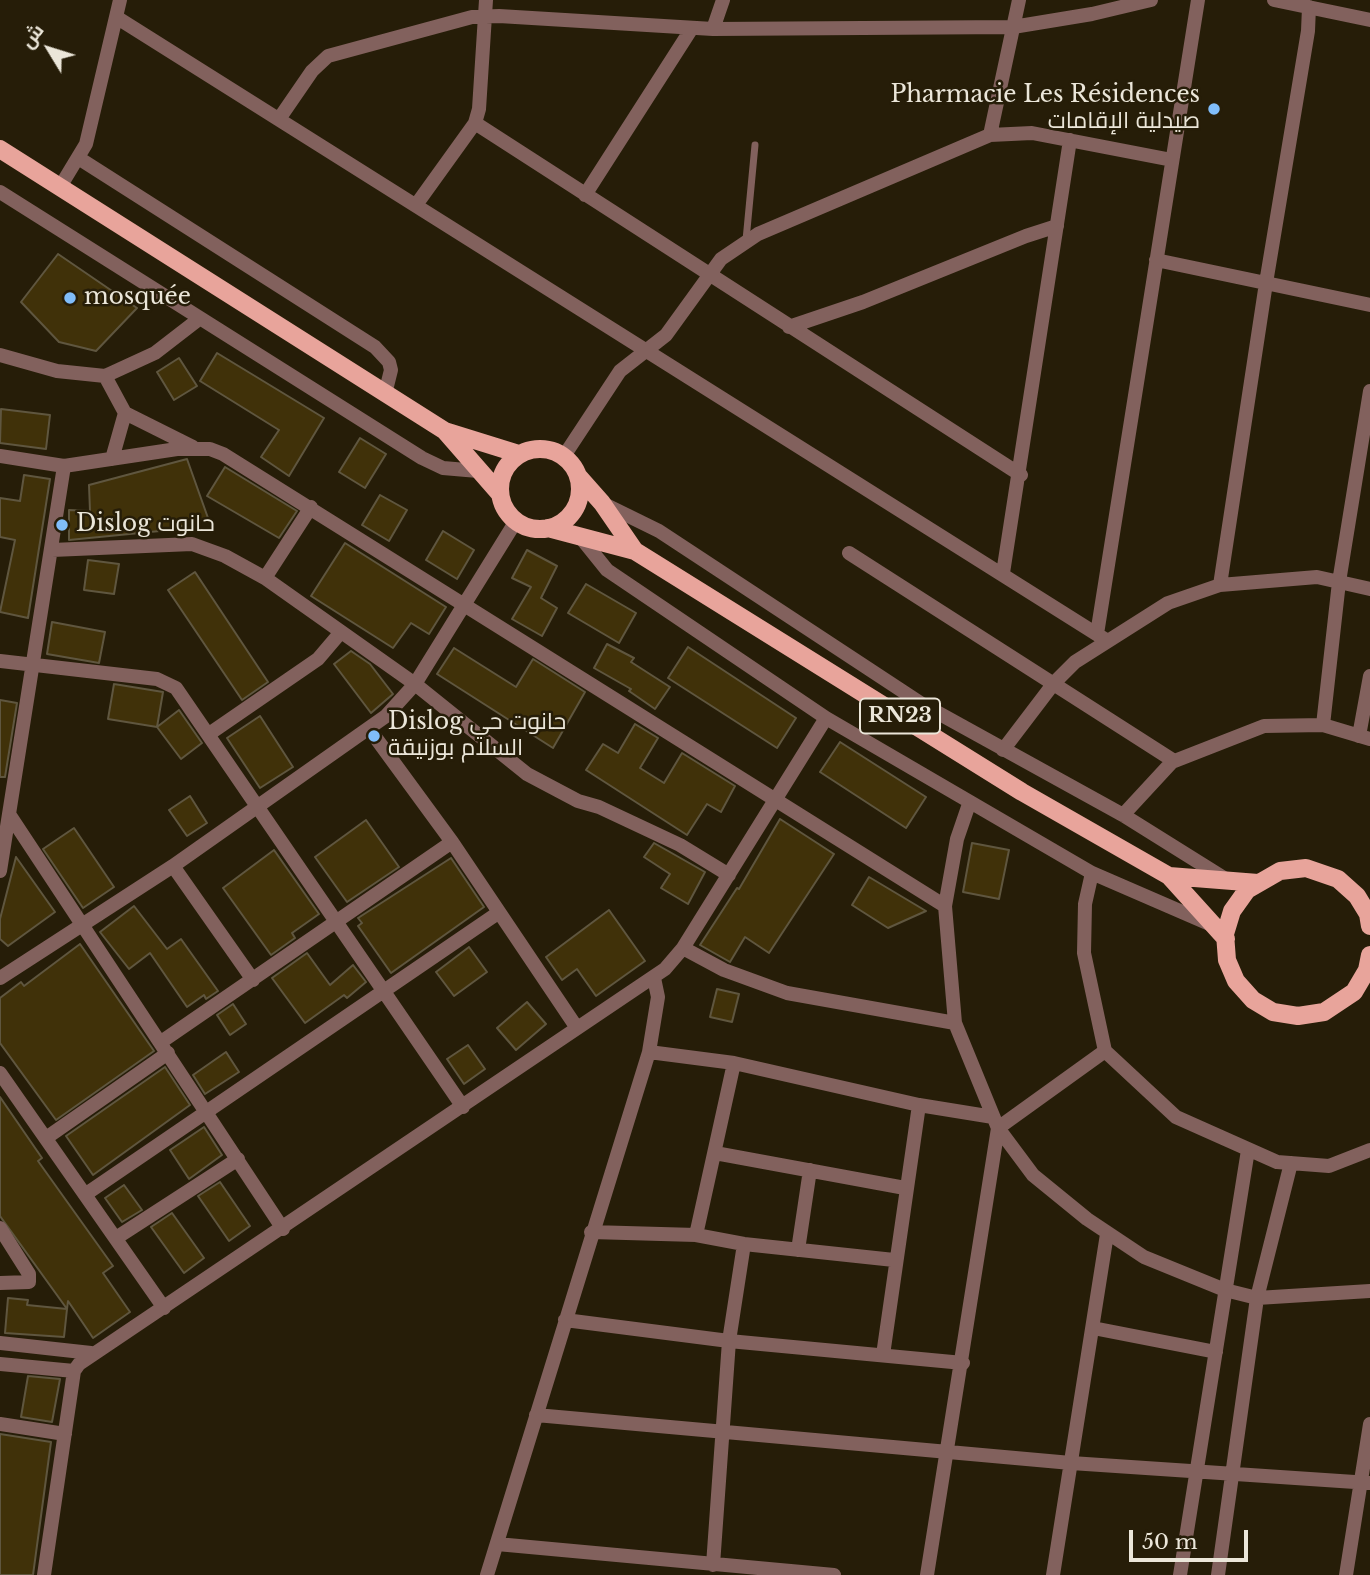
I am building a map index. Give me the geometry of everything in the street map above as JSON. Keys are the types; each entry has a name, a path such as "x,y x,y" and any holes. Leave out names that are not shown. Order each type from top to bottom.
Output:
{"main road":[{"path":"0,149 445,431 519,454 542,448 564,456"},
{"path":"445,431 500,494 506,509 516,521"},
{"path":"500,494 504,471 519,454"},
{"name":"RN23","path":"564,456 602,503 635,551"},
{"path":"548,528 571,515 578,504 579,477"},
{"name":"RN23","path":"516,521 531,528 548,528 635,551 1022,792 1169,876 1226,939"},
{"name":"RN23","path":"1370,926 1368,914 1357,896 1338,879 1306,869 1280,871 1247,890 1232,911 1226,939 1227,960 1236,981 1253,1000 1273,1012 1298,1016 1324,1012 1362,994 1370,955"},
{"name":"RN23","path":"1169,876 1231,883 1258,883"}],"street":[{"path":"60,187 80,159 90,129 120,0"},
{"path":"416,205 475,124 480,102 486,0"},
{"path":"713,29 723,0"},
{"path":"990,135 1019,0"},
{"path":"279,119 312,71 328,56 434,26 484,16 713,29 1013,27 1092,14 1151,0"},
{"path":"1101,637 1156,260 1198,0"},
{"path":"1274,0 1370,20"},
{"path":"1220,585 1265,283 1308,31 1309,7"},
{"path":"116,17 1101,637"},
{"path":"584,195 692,28"},
{"path":"475,124 1021,475"},
{"path":"564,456 620,371 672,328 721,259 746,240 990,135 1032,133 1172,160"},
{"path":"1003,573 1021,475 1070,140"},
{"path":"80,159 375,347 388,362 391,370 385,394"},
{"path":"0,192 422,458 443,468 478,471"},
{"path":"789,327 863,302 1057,226"},
{"path":"1026,236 1054,251"},
{"path":"1156,260 1370,305"},
{"path":"0,355 57,371 105,376 155,353 199,319"},
{"path":"105,376 125,413 195,448 223,454 311,506 464,606 945,906"},
{"path":"1323,725 1339,582 1370,391"},
{"path":"112,459 125,413"},
{"path":"0,456 64,466 195,448"},
{"path":"0,871 64,466"},
{"path":"602,503 659,531 922,704 1123,815 1231,883"},
{"path":"265,578 311,506"},
{"path":"0,978 83,928 370,730 400,703 415,684 516,521"},
{"path":"582,539 607,570 826,718 969,804 1093,873 1212,925"},
{"path":"52,550 192,544 225,556 265,578 415,684 527,774 578,801 599,807 680,845 729,875"},
{"path":"849,553 1174,761"},
{"path":"1003,750 1054,683 1101,637 1168,603 1220,585 1317,577 1370,589"},
{"path":"209,734 303,671 318,659 341,632"},
{"path":"0,661 167,682 182,694 386,989 463,1107"},
{"path":"1123,815 1174,761 1264,726 1323,725 1365,737 1370,676"},
{"path":"44,1575 74,1370 91,1353 164,1308 654,978 683,948 826,718"},
{"path":"370,730 452,842 577,1028"},
{"path":"969,804 957,839 945,906 955,1023 996,1122 1033,1175 1107,1234 1144,1257 1225,1290 1257,1298 1370,1291"},
{"path":"9,814 283,1228"},
{"path":"46,1138 253,980 452,842"},
{"path":"173,866 253,980"},
{"path":"1093,873 1085,904 1084,953 1105,1051 1176,1117 1277,1162 1329,1166 1370,1150"},
{"path":"86,1194 498,914"},
{"path":"683,948 723,970 787,993 955,1023"},
{"path":"487,1575 591,1232 649,1052 657,1006 654,978"},
{"path":"649,1052 734,1063 996,1122 1105,1051"},
{"path":"696,1235 734,1063"},
{"path":"0,1073 164,1308"},
{"path":"883,1355 894,1260 919,1105"},
{"path":"927,1575 963,1363 996,1122"},
{"path":"1180,1575 1248,1150"},
{"path":"715,1153 905,1188"},
{"path":"116,1238 238,1158"},
{"path":"1218,1575 1257,1298 1290,1163"},
{"path":"798,1250 810,1170"},
{"path":"0,1228 29,1274 29,1282 0,1283"},
{"path":"591,1232 696,1235 744,1244 894,1260"},
{"path":"1053,1575 1107,1234"},
{"path":"713,1565 729,1341 744,1244"},
{"path":"565,1320 729,1341 963,1363"},
{"path":"1093,1328 1216,1352"},
{"path":"0,1343 91,1353"},
{"path":"0,1364 74,1370"},
{"path":"536,1415 1071,1463 1366,1483"},
{"path":"0,1423 65,1433"},
{"path":"1346,1575 1366,1483 1370,1424"},
{"path":"497,1544 834,1575"}],"lane":[{"path":"746,240 755,145"}],"building":[{"name":"mosquée","path":"58,254 137,308 96,351 59,342 21,302"},
{"path":"217,353 324,418 289,476 261,457 279,430 200,381"},
{"path":"179,358 197,386 174,400 157,372"},
{"path":"1,409 50,415 46,449 0,443"},
{"path":"360,438 386,454 365,488 339,472"},
{"path":"187,459 208,518 170,530 69,540 69,510 90,511 89,485"},
{"path":"225,467 297,511 279,538 207,496"},
{"path":"24,475 50,479 28,618 0,612 15,540 0,537 0,498 20,501"},
{"path":"380,495 407,510 389,541 362,525"},
{"path":"443,531 474,550 457,579 426,560"},
{"path":"345,543 446,607 429,634 411,623 393,648 311,596"},
{"path":"527,550 557,566 541,598 557,608 542,636 512,619 531,587 512,578"},
{"path":"88,560 119,564 114,594 84,590"},
{"path":"195,572 268,682 242,700 168,590"},
{"path":"586,584 636,613 619,643 568,613"},
{"path":"52,622 105,632 99,663 47,654"},
{"path":"607,644 634,658 631,662 670,687 655,709 629,691 631,689 594,668"},
{"path":"688,647 796,718 777,748 668,678"},
{"path":"454,648 516,687 533,659 585,692 553,748 437,674"},
{"path":"351,651 370,664 393,694 371,713 334,664"},
{"path":"114,684 163,692 157,727 108,719"},
{"path":"0,700 17,703 5,777 0,777"},
{"path":"179,710 202,743 181,759 157,727"},
{"path":"260,716 293,767 260,788 227,738"},
{"path":"635,724 658,738 640,768 664,783 682,753 735,786 721,812 707,804 687,835 586,770 603,744 618,753"},
{"path":"840,742 926,797 906,828 820,772"},
{"path":"190,796 207,823 187,836 169,810"},
{"path":"780,819 834,854 769,953 745,937 730,962 700,945 737,888 739,889"},
{"path":"366,820 399,867 347,902 315,857"},
{"path":"74,828 114,887 83,908 43,849"},
{"path":"654,843 705,872 688,904 661,888 670,874 644,857"},
{"path":"972,843 1009,850 999,899 963,892"},
{"path":"274,850 319,914 292,933 295,938 271,955 223,888"},
{"path":"16,857 55,912 8,946 0,939 0,919"},
{"path":"451,858 484,907 391,973 358,926 362,923 358,918"},
{"path":"869,877 926,911 888,928 852,905"},
{"path":"134,906 167,949 181,939 218,991 206,999 204,995 187,1007 150,953 129,969 100,932"},
{"path":"609,910 645,961 596,996 577,969 562,980 546,957"},
{"path":"80,944 154,1051 56,1120 0,1043 0,998 21,982 24,986"},
{"path":"469,947 487,972 454,996 436,972"},
{"path":"307,953 330,985 353,965 366,982 347,998 344,995 305,1023 272,978"},
{"path":"717,989 739,994 732,1022 710,1017"},
{"path":"527,1002 546,1024 516,1050 497,1028"},
{"path":"233,1004 246,1024 230,1035 217,1015"},
{"path":"468,1045 485,1069 464,1084 447,1059"},
{"path":"226,1052 239,1072 205,1094 193,1075"},
{"path":"165,1067 190,1105 93,1175 66,1136"},
{"path":"0,1097 42,1158 38,1161 113,1266 103,1273 130,1312 93,1338 68,1301 67,1309 0,1216"},
{"path":"204,1127 222,1155 189,1179 170,1150"},
{"path":"220,1182 250,1226 229,1241 198,1196"},
{"path":"124,1185 142,1210 122,1222 105,1198"},
{"path":"172,1213 204,1258 184,1273 151,1227"},
{"path":"8,1298 28,1300 27,1305 67,1309 64,1337 5,1333"},
{"path":"28,1376 60,1379 52,1422 21,1417"},
{"path":"0,1434 51,1442 33,1575 0,1575"}],"place":[{"name":"Pharmacie Les Résidences صيدلية الإقامات","path":"1214,109"},
{"name":"mosquée","path":"70,298"},
{"name":"Dislog حانوت","path":"62,525"},
{"name":"Dislog حانوت حي السلام بوزنيقة","path":"374,736"}]}
